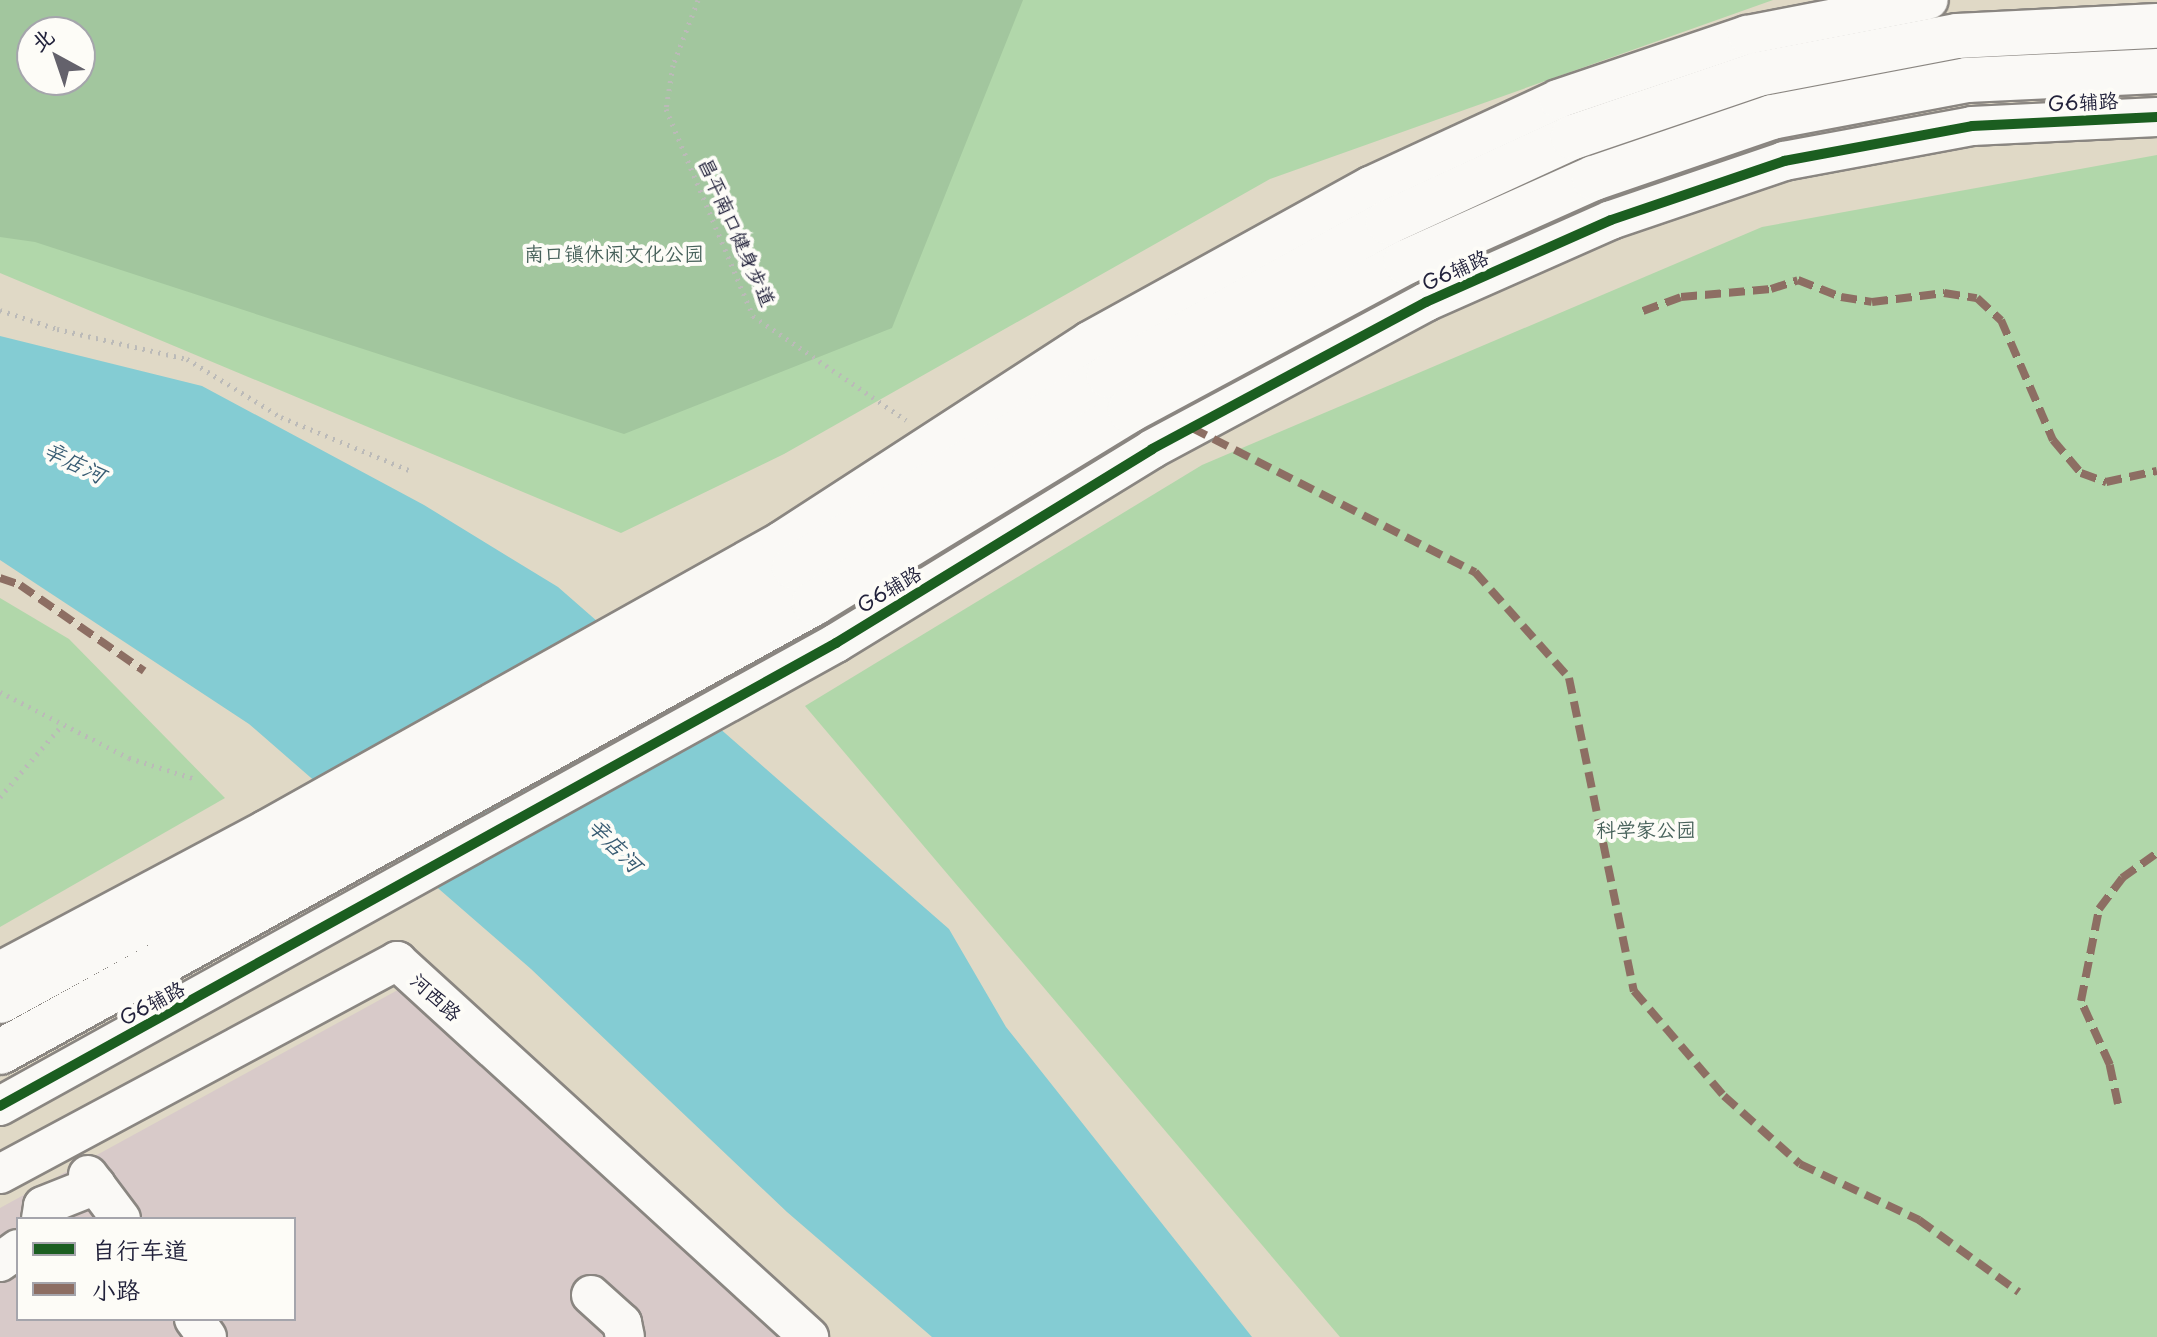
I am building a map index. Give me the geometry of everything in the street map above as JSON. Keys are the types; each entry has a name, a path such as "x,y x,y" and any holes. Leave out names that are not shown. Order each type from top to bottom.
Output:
{"main road":[{"name":"G6辅路","path":"0,1001 280,857 796,570 1109,376 1332,253 1573,137 1758,74 1926,41 2157,26"},
{"name":"G6辅路","path":"796,570 1144,403 1406,262 1594,178 1772,117 1952,83 2157,71"},
{"name":"G6辅路","path":"0,1052 280,857"}],"street":[{"name":"G6辅路","path":"796,570 937,440 1089,341 1370,186 1558,99 1747,35 1929,0"},
{"name":"G6辅路","path":"0,1106 322,931 836,643 1152,449 1426,302 1611,220 1784,161 1972,126 2157,117"},
{"path":"280,857 796,570"},
{"name":"G6辅路","path":"0,971 280,857"},
{"name":"河西路","path":"0,1174 397,961 809,1337"},
{"path":"41,1217 43,1206 92,1180 120,1217"},
{"path":"591,1295 622,1323 625,1337"}],"path":[{"path":"0,310 57,329 187,359 281,417 409,470"},
{"path":"0,692 129,758 193,778"},
{"path":"0,797 63,724"}],"shaded area":[{"path":"416,980 790,1337 0,1337 0,1208"}],"green space":[{"name":"南口镇休闲文化公园","path":"0,0 1773,0 1270,179 784,454 621,533 0,273"},
{"name":"南口镇休闲文化公园","path":"0,0 1023,0 892,328 624,434 35,242 0,237"},
{"name":"科学家公园","path":"2157,155 2157,1337 1340,1337 805,706 1202,465 1762,227"},
{"path":"0,598 69,639 225,798 0,927"}],"water":[{"name":"辛店河","path":"0,336 202,386 424,505 558,587 949,929 1006,1027 1252,1337 932,1337 787,1212 531,969 249,724 0,560"}],"marked path":[{"path":"1643,311 1681,297 1771,289 1798,280 1841,297 1872,302 1944,293 1977,298 2001,320 2053,440 2081,473 2106,482 2157,471"},
{"path":"1192,428 1475,572 1569,678 1634,991 1724,1096 1800,1164 1919,1220 2019,1292"},
{"path":"0,578 20,585 144,671"},
{"path":"2118,1104 2110,1065 2081,1001 2099,909 2122,878 2157,853"}],"cycle path":[{"path":"0,1106 836,643 1152,449 1426,302 1611,220 1784,161 1972,126 2157,117"}]}
